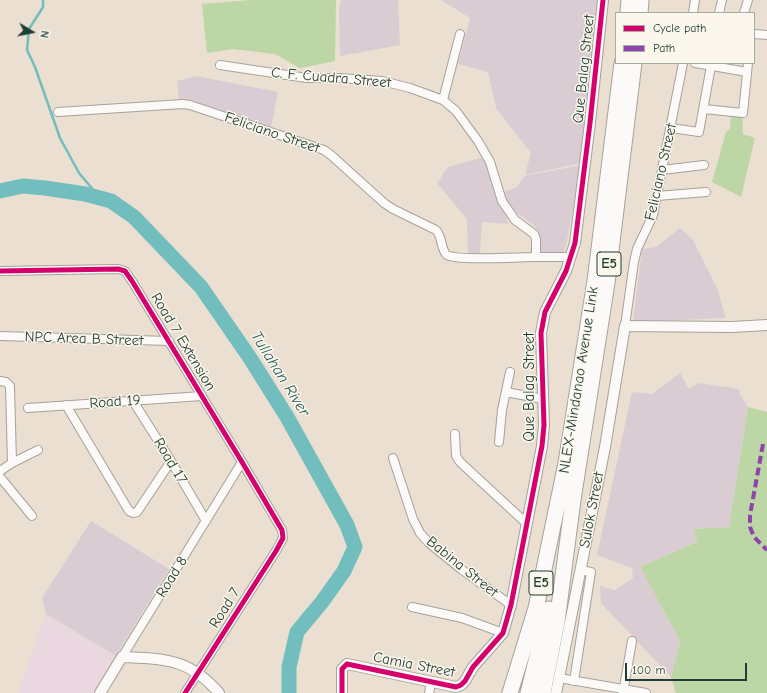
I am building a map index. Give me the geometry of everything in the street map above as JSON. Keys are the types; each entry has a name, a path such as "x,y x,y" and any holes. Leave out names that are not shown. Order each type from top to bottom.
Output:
{"highway":[{"path":"628,12 629,0"},
{"path":"640,12 641,0"},
{"name":"NLEX-Mindanao Avenue Link","path":"510,693 536,608 567,455 595,281 622,64"},
{"name":"NLEX-Mindanao Avenue Link","path":"543,693 558,614 573,500 607,283 634,64"},
{"name":"NLEX-Mindanao Avenue Link","path":"528,693 547,619 573,500"}],"street":[{"name":"Que Balag Street","path":"503,633 511,605 542,446 543,399 541,333 545,312 566,271 575,243 603,0"},
{"path":"692,12 695,0"},
{"path":"719,12 722,0"},
{"path":"744,12 748,0"},
{"path":"443,100 460,34"},
{"path":"755,34 767,35"},
{"name":"Feliciano Street","path":"625,326 636,256 642,238 654,215 684,64"},
{"path":"701,64 747,72"},
{"path":"704,109 744,113 748,64"},
{"name":"C. F. Cuadra Street","path":"220,65 307,78 339,78 382,81 410,88 443,100 456,111 478,141 490,162 502,202 515,220 534,234 536,239 536,257"},
{"path":"671,128 699,132 712,66"},
{"name":"Feliciano Street","path":"58,112 183,104 324,150 384,203 436,230 440,234 443,248 447,254 452,257 536,257"},
{"path":"662,170 704,165"},
{"path":"657,196 706,192"},
{"path":"536,257 571,257"},
{"name":"Road 7 Extension","path":"0,271 118,269 125,271 242,462 283,534"},
{"path":"625,326 732,327 767,325"},
{"name":"Sulok Street","path":"556,693 605,447 625,326"},
{"name":"NPC Area B Street","path":"0,336 169,341"},
{"path":"499,442 510,372"},
{"path":"4,382 10,386 12,463"},
{"path":"506,392 543,399"},
{"name":"Road 19","path":"28,408 202,396"},
{"name":"Road 17","path":"133,401 206,521"},
{"path":"66,405 129,511 133,513 137,512 171,462"},
{"path":"455,434 456,456 460,462 526,523"},
{"path":"0,471 38,450"},
{"name":"Babina Street","path":"393,458 413,519 420,533 429,543 461,569 511,605"},
{"name":"Road 8","path":"100,693 242,462"},
{"path":"0,477 32,516"},
{"name":"Road 7","path":"186,693 276,551 283,538 283,534"},
{"path":"574,681 591,572 580,570"},
{"path":"412,607 462,618 503,633"},
{"name":"Camia Street","path":"342,693 341,673 344,665 349,664 456,687 465,681 474,667 503,633"},
{"path":"623,691 632,641"},
{"path":"122,657 156,658 172,661 198,672 210,682 219,693"},
{"path":"559,678 623,691 646,693"},
{"path":"429,693 431,682"}],"shaded area":[{"path":"341,0 398,0 400,45 340,56 339,11"},
{"path":"441,0 597,0 596,26 581,163 525,175 531,153 496,108 488,72 458,64 470,18"},
{"path":"196,76 278,92 271,128 192,100 179,99 177,81"},
{"path":"484,157 509,224 482,222 480,255 468,254 467,219 437,183 448,167"},
{"path":"581,165 563,255 540,254 539,232 533,224 512,210 502,193 517,187 524,176"},
{"path":"680,228 693,240 717,288 726,318 633,322 642,249 656,247"},
{"path":"680,373 689,389 699,383 739,389 740,394 748,407 729,527 694,529 697,542 640,567 680,641 671,677 601,603 600,586 615,590 633,578 632,568 597,555 632,392 652,394"},
{"path":"91,521 169,569 116,656 46,614 42,598"},
{"path":"46,614 116,656 93,693 18,693"}],"green space":[{"path":"251,0 336,0 335,61 300,68 275,54 233,49 207,53 202,4"},
{"path":"742,115 743,134 755,138 741,197 712,182 726,132 730,129 731,116"},
{"path":"748,407 767,412 767,693 676,693 671,677 680,641 640,567 697,542 694,529 729,527"}],"waterway":[{"path":"43,0 43,7 29,29 27,50 35,67 60,138 79,173 101,199"},
{"name":"Tullahan River","path":"0,191 23,186 85,194 111,201 134,217 201,287 250,358 287,417 347,525 355,547 344,571 322,602 297,632 289,667 289,693"}],"marked path":[{"path":"763,444 750,515 750,527 754,537 767,550"}],"cycle path":[{"path":"342,693 342,669 347,664 456,687 465,681 473,667 503,633 511,605 542,446 544,425 541,333 545,312 566,271 575,243 603,0"},
{"path":"0,271 118,269 125,271 282,530 283,538 276,551 185,693"}]}
